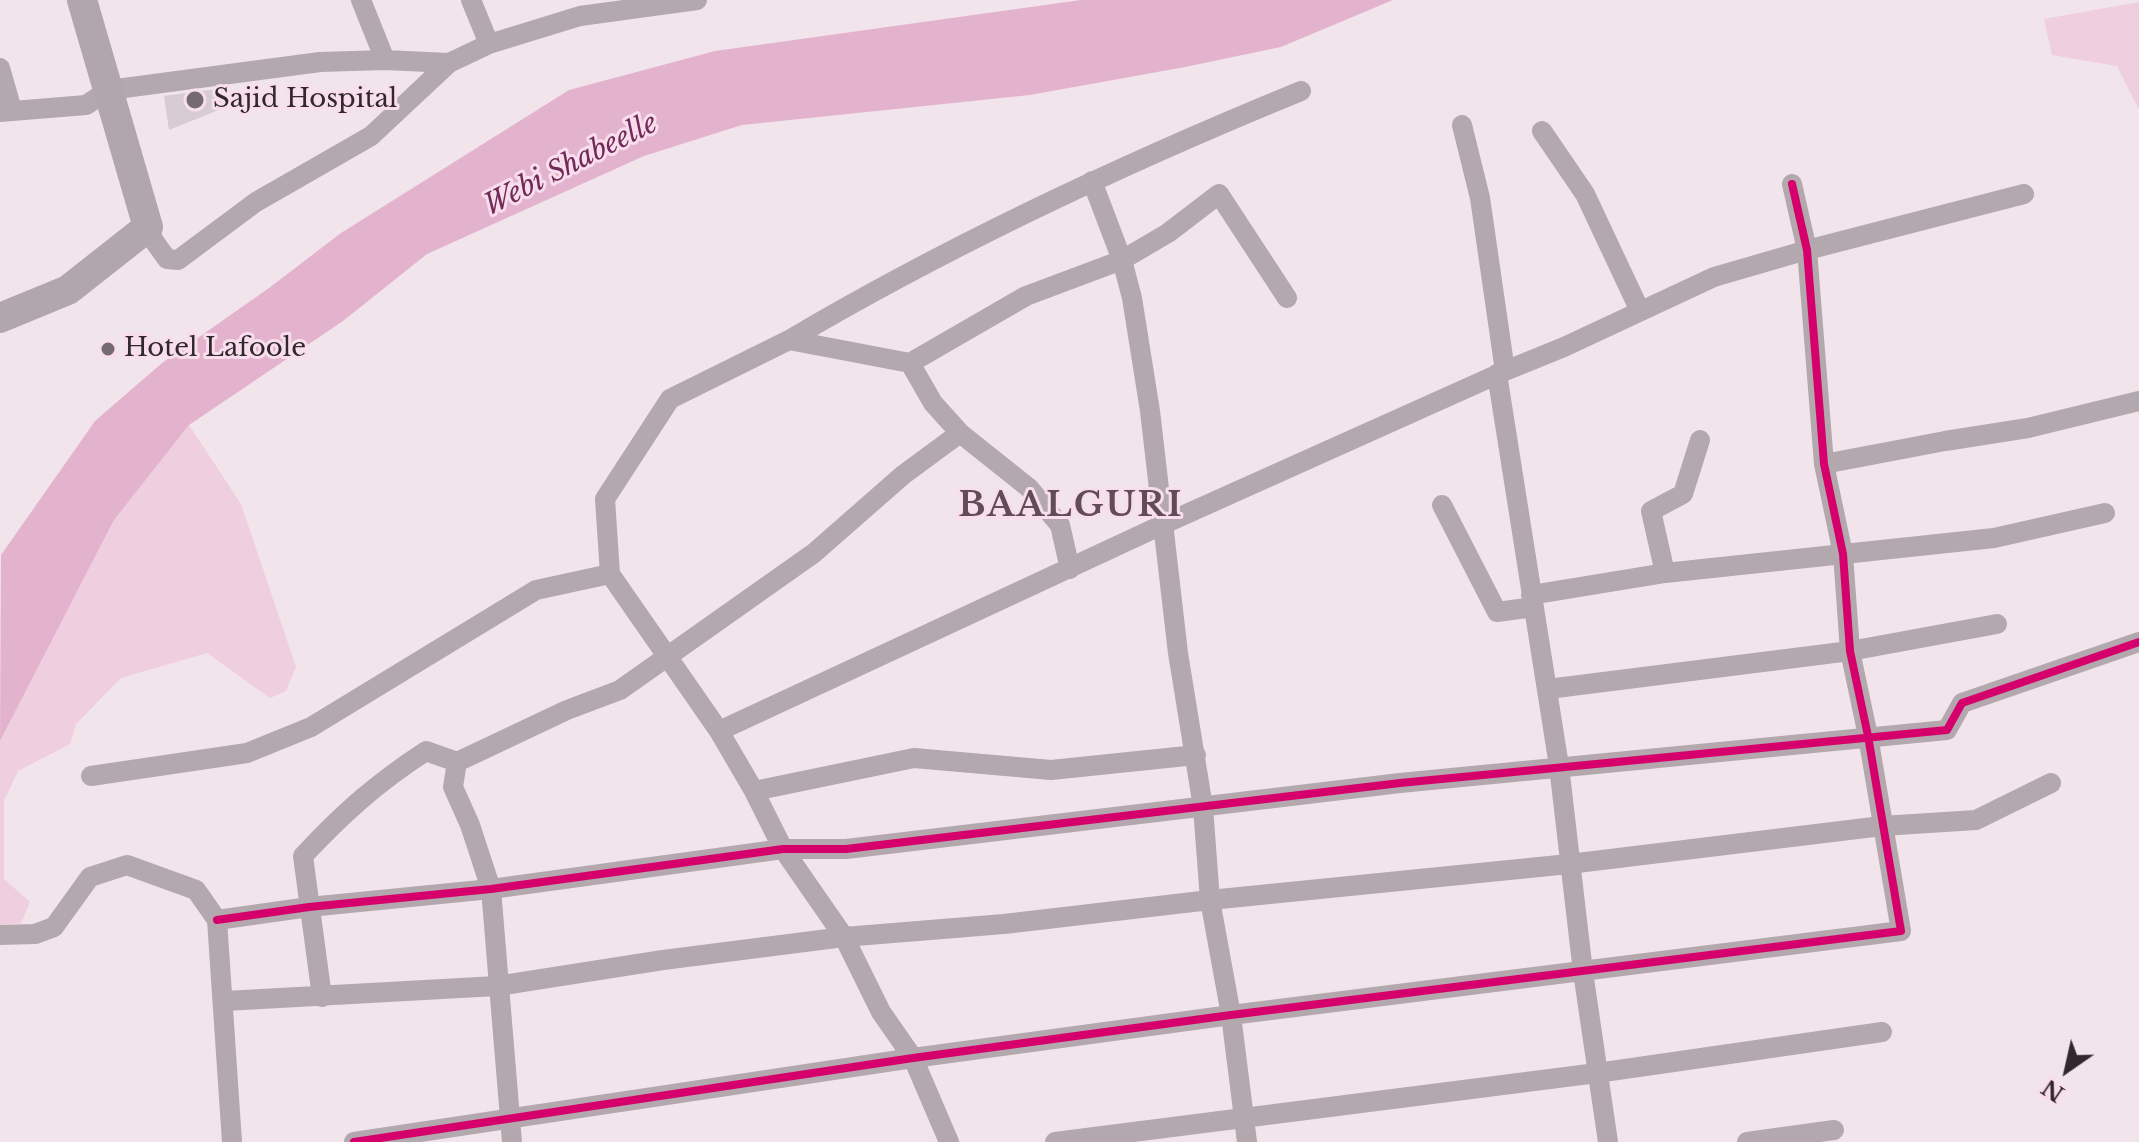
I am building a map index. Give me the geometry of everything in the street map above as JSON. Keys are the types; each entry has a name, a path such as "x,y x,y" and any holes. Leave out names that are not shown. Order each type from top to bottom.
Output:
{"street":[{"path":"82,0 148,227 160,252 167,259 178,260 256,202 371,136 449,63 577,8 685,1"},
{"path":"361,0 385,60"},
{"path":"471,0 489,44"},
{"path":"0,68 6,111 86,105 109,90 320,62 385,60 449,63"},
{"path":"949,1142 913,1058 881,1012 844,937 783,849 719,731 610,574 605,499 670,399 789,340 879,287 1092,181 1301,91"},
{"path":"1462,125 1480,198 1501,372 1559,766 1583,972 1608,1142"},
{"path":"1542,131 1585,194 1640,311"},
{"path":"1092,181 1122,260 1132,298 1148,397 1178,653 1203,807 1210,900 1231,1015 1247,1142"},
{"path":"354,1142 913,1058 1901,931 1868,736 1850,651 1843,554 1824,464 1807,250 1792,184"},
{"path":"789,340 910,363 1026,296 1122,260 1168,233 1219,194 1287,298"},
{"path":"719,731 1164,524 1501,372 1564,347 1714,277 2024,194"},
{"path":"0,318 68,290 148,227"},
{"path":"910,363 933,403 960,433 1029,488 1060,525 1070,569"},
{"path":"1824,464 2028,428 2139,401"},
{"path":"322,997 303,856 339,817 382,779 426,751 457,762 567,710 620,690 814,553 903,475 960,433"},
{"path":"1665,573 1651,511 1683,494 1700,440"},
{"path":"1442,505 1497,612 1533,601 1665,573 1994,538 2105,513"},
{"path":"91,776 247,753 311,727 536,590 610,574"},
{"path":"1548,689 1850,651 1997,624"},
{"path":"217,920 309,907 491,889 783,849 846,849 1559,766 1947,730 1962,703 2139,642"},
{"path":"754,791 914,758 1051,770 1196,755"},
{"path":"457,762 453,787 470,825 491,889 512,1142"},
{"path":"225,1001 497,986 663,960 844,937 1004,924 1569,864 1882,826 1976,820 2051,783"},
{"path":"0,935 35,934 54,927 90,877 127,865 196,890 217,920 225,1001 232,1142"},
{"path":"1055,1142 1597,1073 1882,1032"},
{"path":"1747,1142 1834,1130"}],"shaded area":[{"path":"2139,2 2139,110 2117,66 2052,55 2044,19"},
{"path":"189,425 241,504 296,667 286,691 270,698 207,653 121,678 76,724 70,744 18,771 4,801 4,879 30,902 21,923 0,925 0,741 114,520"}],"water":[{"name":"Webi Shabeelle","path":"1081,0 1393,0 1281,47 1185,67 1030,95 742,125 644,156 427,254 343,321 189,425 114,520 0,741 1,555 95,421 162,363 341,233 569,90 715,51"}],"building":[{"name":"Sajid Hospital","path":"224,88 226,107 169,130 164,96"}],"cycle path":[{"path":"354,1142 913,1058 1901,931 1868,736 1850,651 1843,554 1824,464 1807,250 1792,184"},
{"path":"217,920 309,907 491,889 783,849 846,849 1400,783 1947,730 1962,703 2139,642"}],"place":[{"name":"Sajid Hospital","path":"195,100"},
{"name":"Hotel Lafoole","path":"108,349"}],"district":[{"name":"BAALGURI","path":"1071,506"}]}
